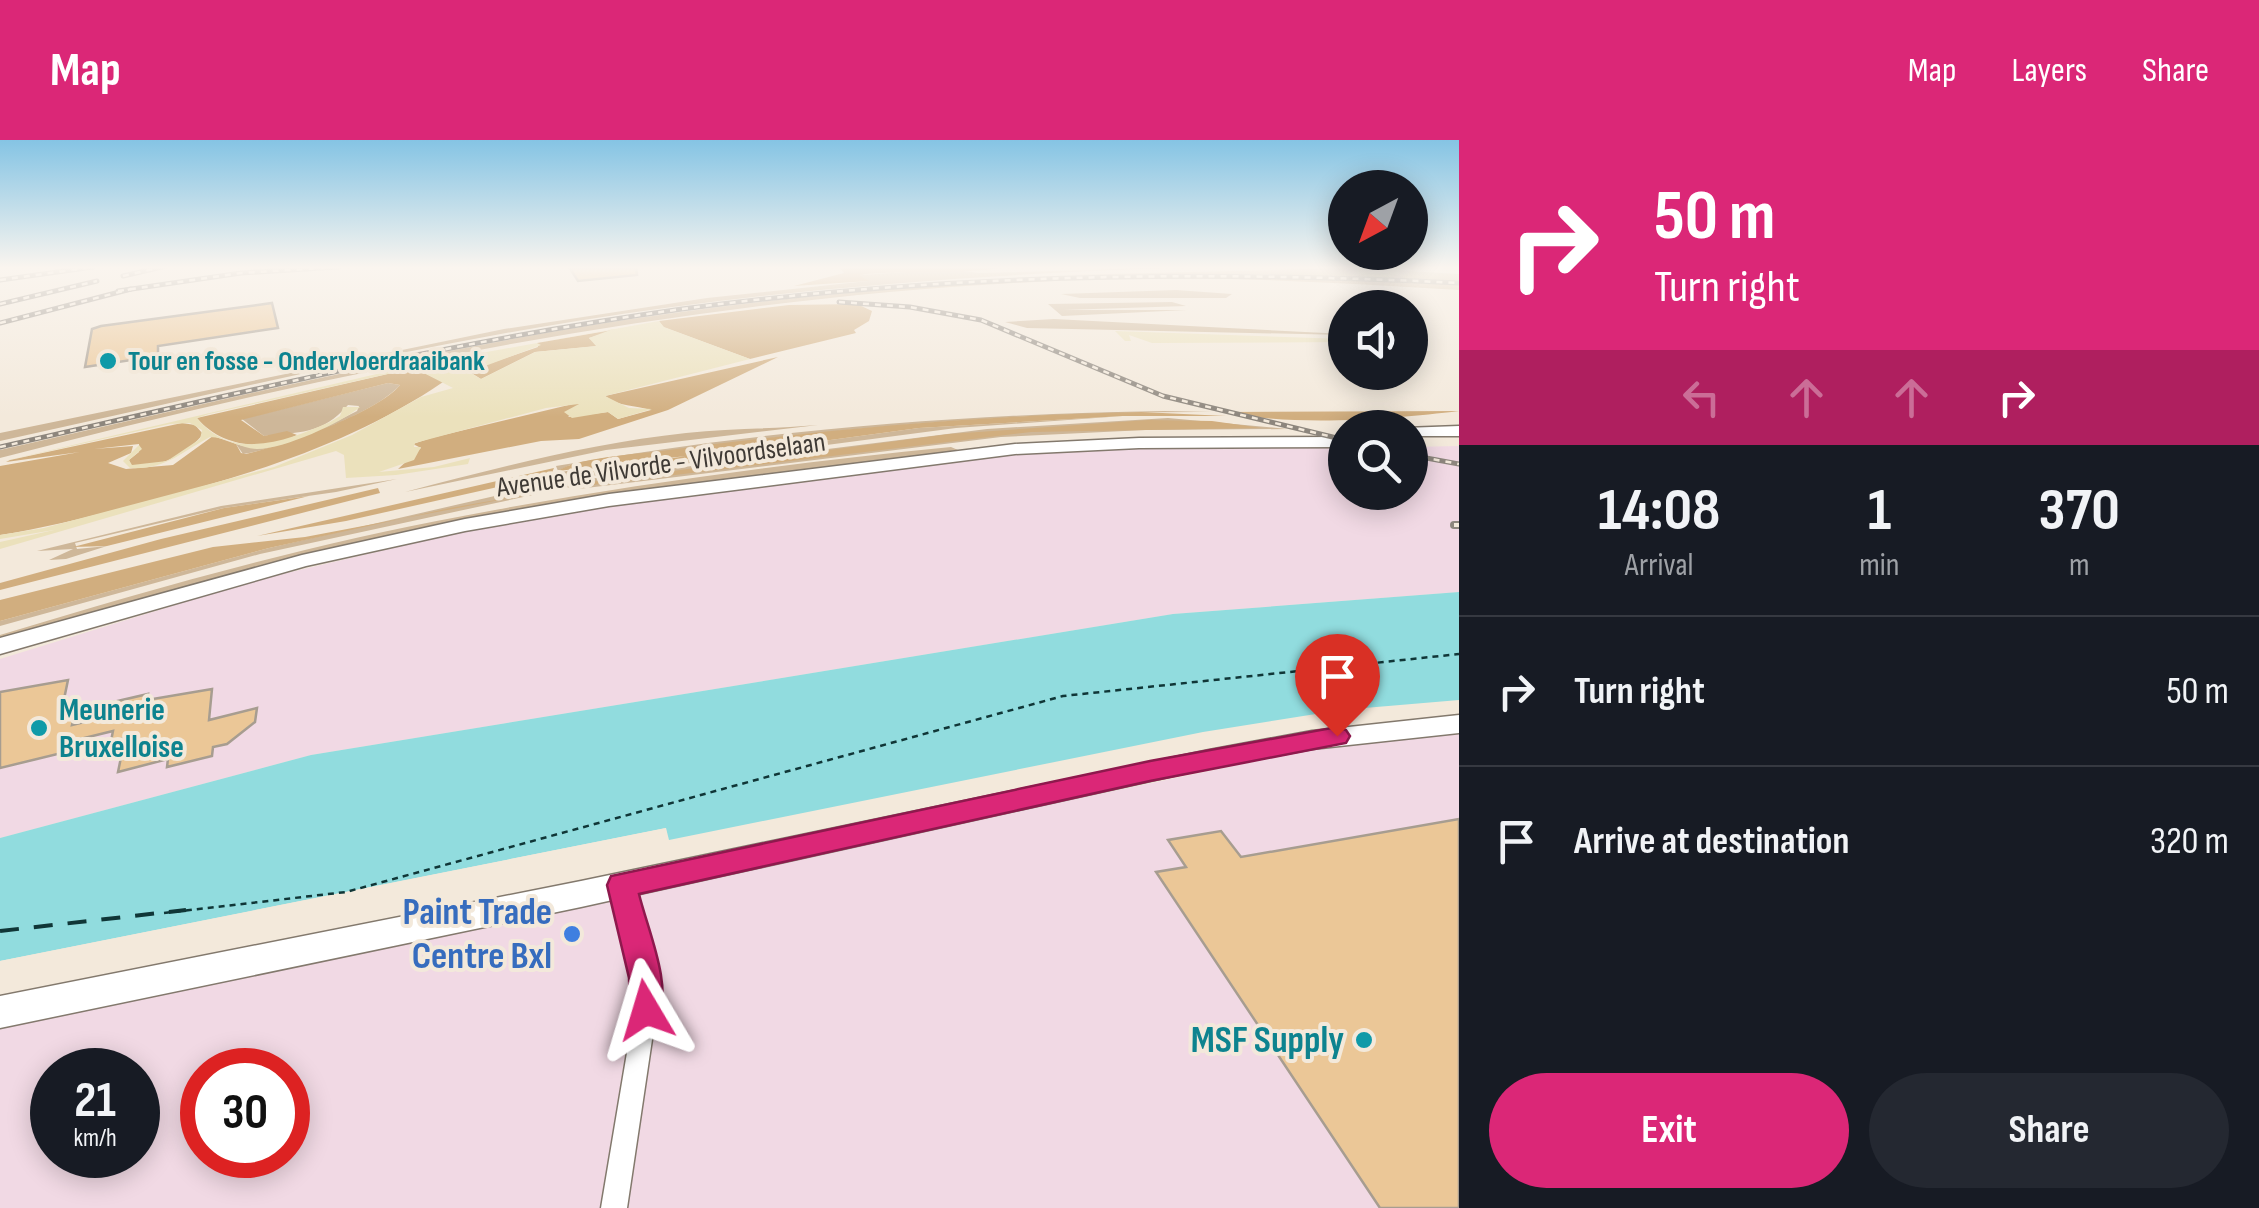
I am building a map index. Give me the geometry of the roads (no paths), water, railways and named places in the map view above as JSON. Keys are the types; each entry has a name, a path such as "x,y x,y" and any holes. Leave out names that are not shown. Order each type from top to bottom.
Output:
{"main road":[{"name":"Avenue de Vilvorde - Vilvoordselaan","path":"0,632 258,558 494,506 594,489 1003,440 1130,432 1328,432"},
{"path":"1428,432 1459,432"},
{"name":"Avenue de Vilvorde - Vilvoordselaan","path":"0,646 302,561 449,528 608,500 1015,449 1152,442 1328,442"},
{"path":"1428,442 1459,442"},
{"path":"0,1012 1236,754 1363,732 1459,724"}],"street":[{"path":"614,1208 648,998 622,885"}],"water":[{"path":"1459,592 1459,700 1341,710 1203,732 669,840 666,828 0,961 0,838 311,755 1173,614"}],"railway":[{"path":"0,323 24,317"},
{"path":"0,447 425,353 630,317"},
{"path":"964,317 981,320 1163,396 1328,436"},
{"path":"1428,458 1459,464"},
{"path":"1454,525 1459,525"}],"place":[{"name":"Tour en fosse - Ondervloerdraaibank","path":"108,361"},
{"name":"Meunerie Bruxelloise","path":"39,728"},
{"name":"Paint Trade Centre Bxl","path":"572,934"},
{"name":"MSF Supply","path":"1364,1040"}]}
